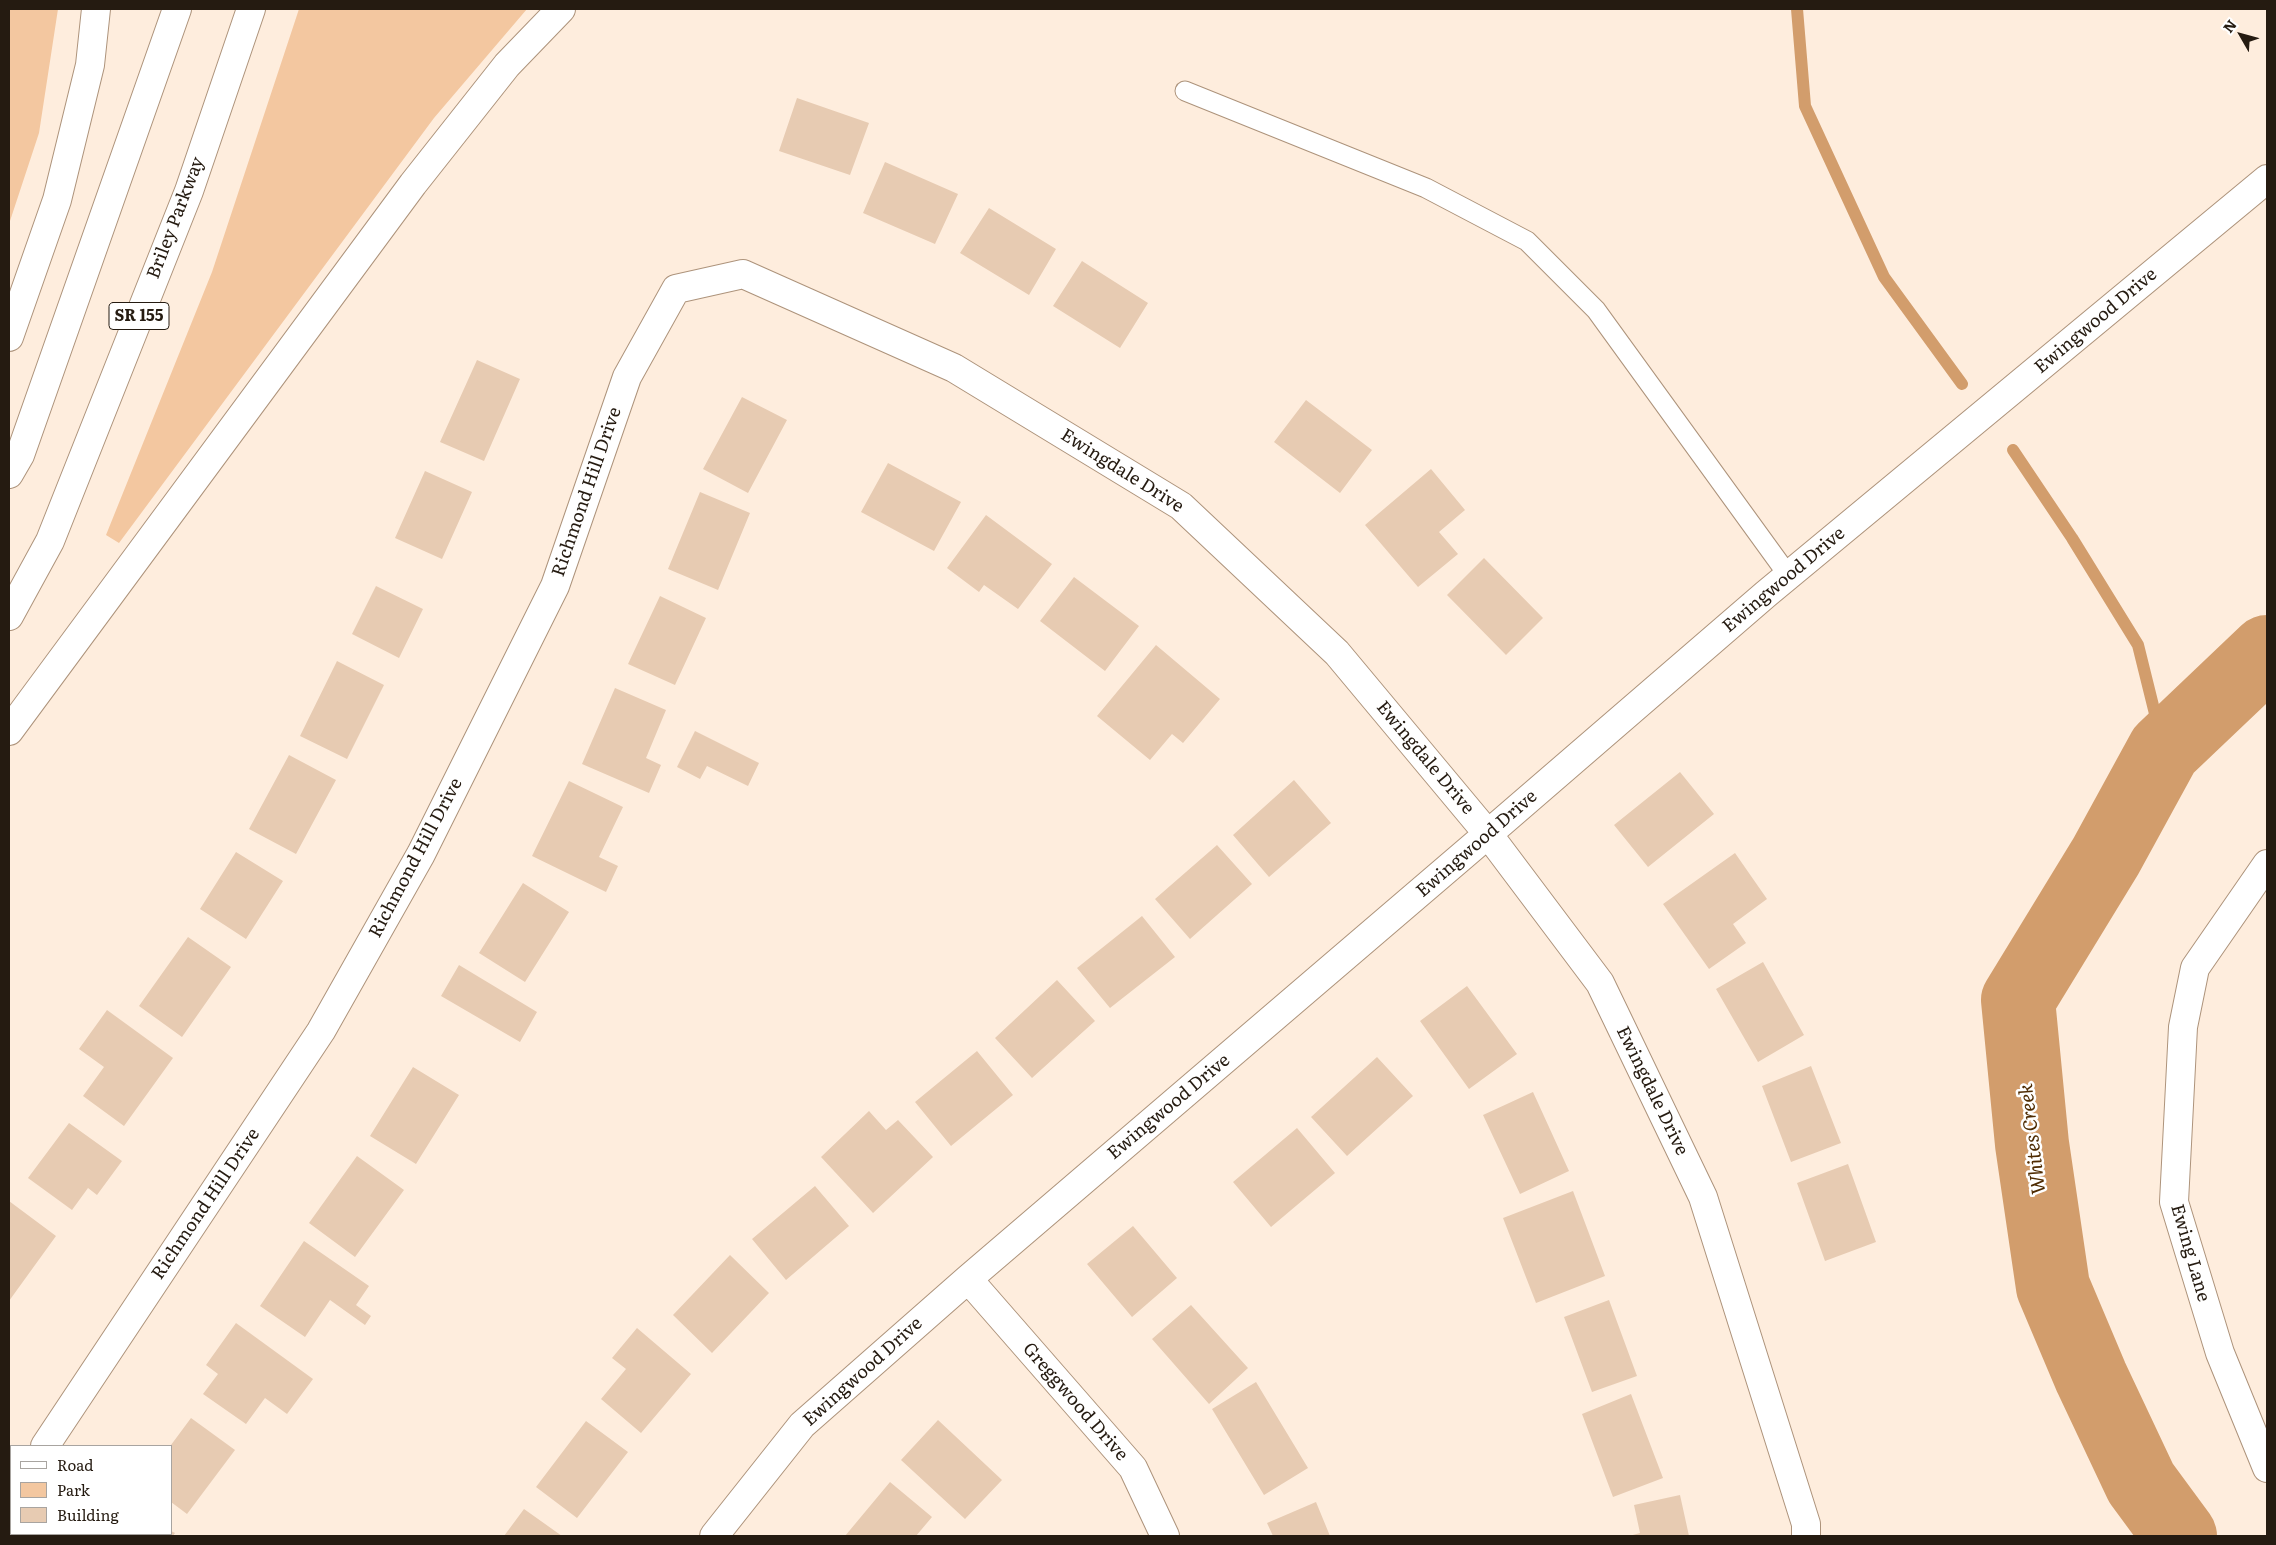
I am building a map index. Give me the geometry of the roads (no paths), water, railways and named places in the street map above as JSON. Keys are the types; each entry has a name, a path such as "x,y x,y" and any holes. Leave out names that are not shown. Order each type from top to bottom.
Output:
{"main road":[{"path":"9,337 57,200 90,66 96,9"},
{"path":"9,474 20,455 177,9"},
{"name":"Briley Parkway","path":"9,616 50,542 188,191 251,9"},
{"path":"9,731 412,184 507,66 561,9"},
{"name":"Ewingwood Drive","path":"714,1536 802,1425 968,1279 1788,575 2267,179"},
{"name":"Ewingdale Drive","path":"743,274 954,368 1182,506 1337,654 1488,834 1600,983 1703,1197 1806,1524 1806,1536"},
{"name":"Richmond Hill Drive","path":"46,1445 321,1031 421,854 554,586 627,377 676,289 743,274"},
{"name":"Ewing Lane","path":"2267,864 2196,968 2183,1027 2174,1202 2220,1353 2267,1468"},
{"name":"Greggwood Drive","path":"968,1279 1133,1468 1165,1536"}],"lane":[{"path":"1185,91 1426,188 1528,241 1596,310 1788,575"}],"waterway":[{"path":"1797,9 1805,106 1884,277 1962,384"},
{"path":"2013,450 2072,538 2138,645 2164,750"},
{"name":"Whites Creek","path":"2180,1536 2141,1483 2091,1377 2053,1287 2032,1144 2018,1000 2106,856 2164,750 2267,652"}]}
